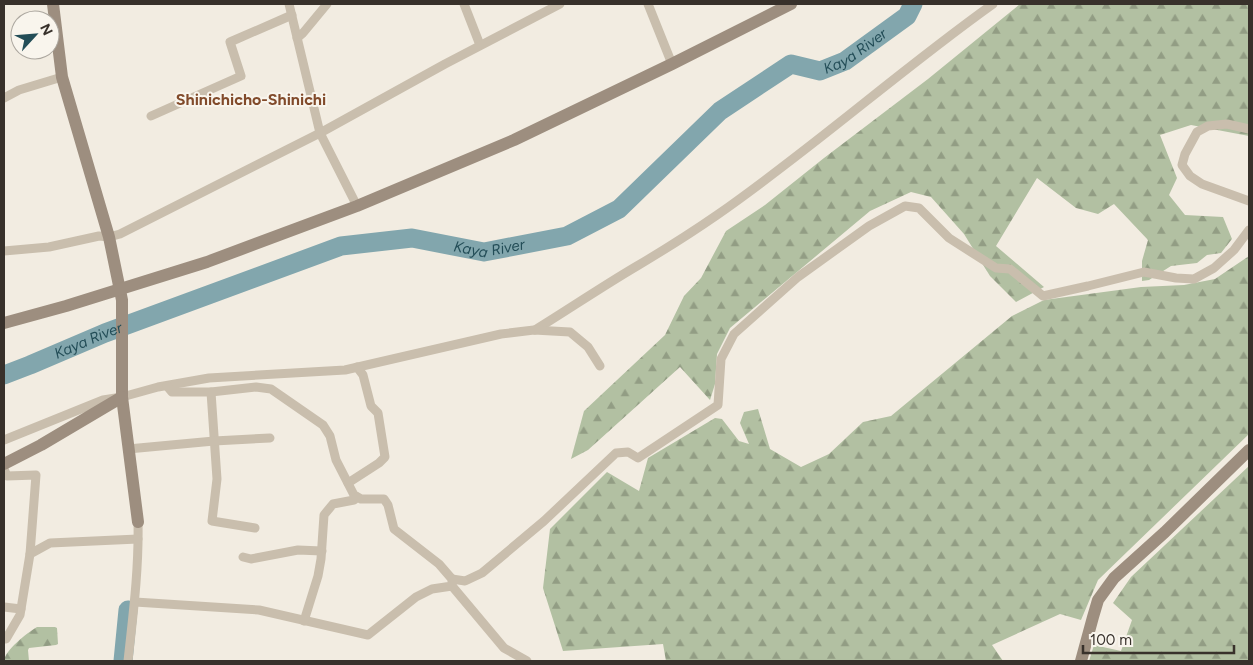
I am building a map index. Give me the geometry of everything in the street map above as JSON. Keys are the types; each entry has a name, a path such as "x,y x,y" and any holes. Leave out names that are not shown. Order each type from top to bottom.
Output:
{"street":[{"path":"53,4 62,77 109,237 121,295 122,397 138,522 135,602 128,661"},
{"path":"289,4 320,133 356,206"},
{"path":"297,38 327,4"},
{"path":"464,4 480,45"},
{"path":"4,251 49,247 98,236 109,237 120,234 320,133 480,45 560,4"},
{"path":"648,4 672,64"},
{"path":"4,323 66,306 121,295 356,206 514,140 791,4"},
{"path":"534,330 718,215 780,169 948,36 994,4"},
{"path":"152,116 241,76 230,42 292,15"},
{"path":"4,98 19,90 62,77"},
{"path":"1249,129 1227,124 1208,126 1197,132 1185,154 1182,165 1190,176 1202,184 1249,201"},
{"path":"135,602 259,610 368,635 416,597 432,589 452,582 465,581 482,573 544,521 616,453 628,452 638,458 718,405 721,359 734,334 798,277 869,226 905,206 919,208 949,238 996,268 1010,269 1043,296 1144,272 1176,278 1194,279 1214,268 1234,250 1249,230"},
{"path":"4,440 102,400 167,386 209,378 345,370 501,334 534,330 570,332 588,347 600,366"},
{"path":"348,483 385,457 378,413 371,406 364,375 357,367"},
{"path":"167,386 172,392 211,392 256,387 270,389 323,425 330,436 336,460 354,495 361,499 384,499 388,505 394,529 439,564 504,648 527,661"},
{"path":"211,392 217,479 212,521 254,528"},
{"path":"4,464 41,445 122,397"},
{"path":"128,449 270,438"},
{"path":"1081,661 1098,600 1114,578 1165,532 1249,450"},
{"path":"4,469 7,476 36,474 30,554 20,615 6,640"},
{"path":"304,621 318,576 322,551 324,515 333,504 354,500 357,497"},
{"path":"30,554 50,543 138,540"},
{"path":"243,557 251,559 298,550 322,551"},
{"path":"4,607 21,609"}],"green space":[{"path":"1020,4 1249,4 1249,136 1191,125 1160,135 1177,178 1169,195 1185,215 1223,217 1232,239 1221,253 1207,255 1197,263 1171,266 1149,280 1142,281 1142,261 1148,240 1114,204 1098,214 1076,208 1037,178 996,246 1044,287 1016,302 990,276 964,234 931,197 911,192 870,211 730,328 717,354 715,384 710,400 680,367 588,450 571,459 584,411 665,335 684,296 701,278 726,231 765,205 928,79"},
{"path":"1249,256 1249,434 1098,580 1081,620 1060,614 992,645 1003,661 666,661 663,644 563,651 543,588 550,529 607,472 639,491 648,458 715,418 722,419 739,441 749,444 740,423 744,412 758,409 770,449 801,467 829,454 863,422 891,416 1012,316 1044,300 1141,287 1184,285 1215,279"},
{"path":"1249,466 1249,661 1089,661 1094,645 1121,651 1132,620 1113,603 1131,577"},
{"path":"37,627 57,628 58,644 29,648 29,661 4,661 12,647 22,637"}],"waterway":[{"name":"Kaya River","path":"4,375 105,333 341,246 412,238 484,252 567,236 619,209 720,111 791,64 820,71 845,61 907,16 913,4"},
{"path":"123,661 128,610"}],"district":[{"name":"Shinichicho-Shinichi","path":"251,99"}]}
